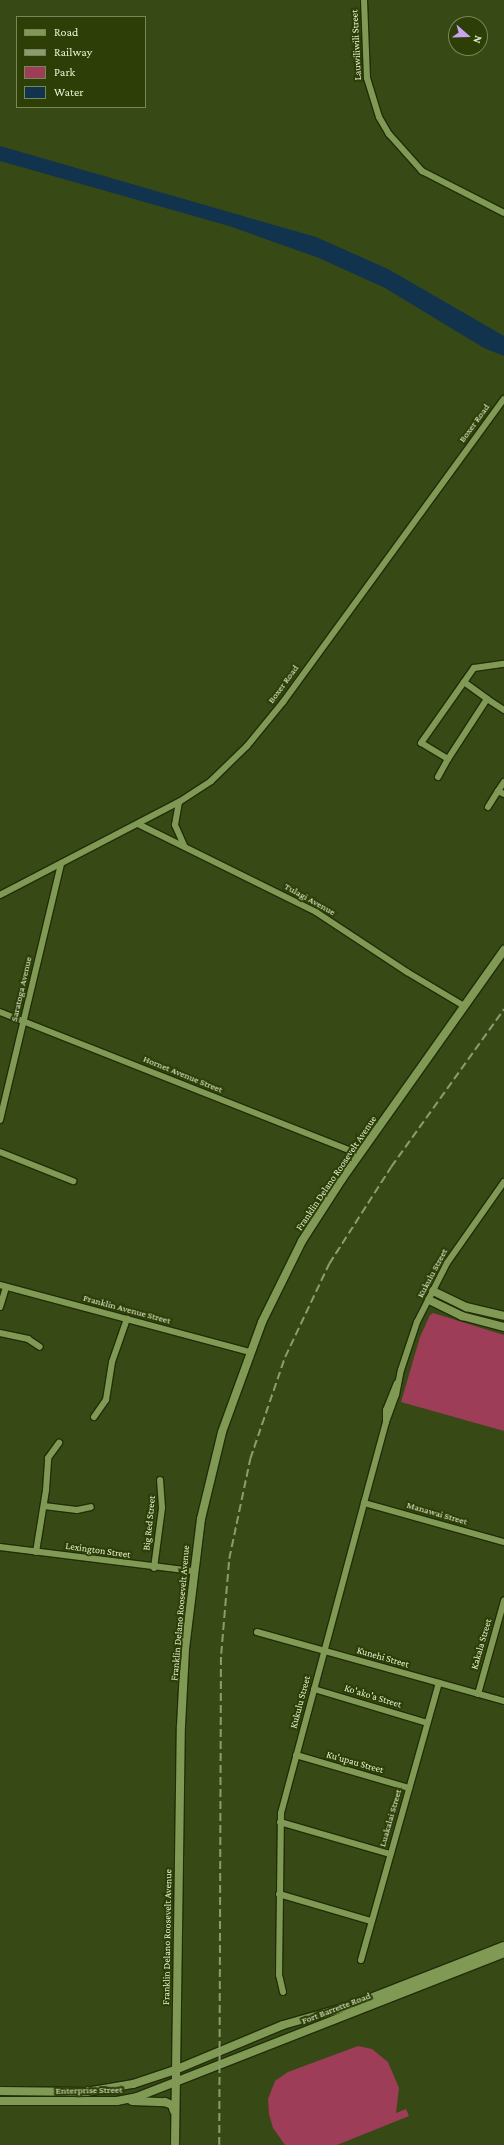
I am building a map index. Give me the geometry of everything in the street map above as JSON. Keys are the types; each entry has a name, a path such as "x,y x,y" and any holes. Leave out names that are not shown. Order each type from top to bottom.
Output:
{"main road":[{"name":"Franklin Delano Roosevelt Avenue","path":"175,2145 174,2111 181,1726 193,1571 214,1460 230,1405 250,1352 302,1241 358,1154 504,950"},
{"path":"433,1291 466,1306 504,1316"},
{"path":"429,1300 462,1316 504,1327"},
{"name":"Fort Barrette Road","path":"175,2070 276,2028 350,2006 504,1946"},
{"name":"Fort Barrette Road","path":"175,2080 504,1953"},
{"path":"176,2054 181,2060 194,2063"},
{"name":"Enterprise Street","path":"0,2092 98,2091 133,2084 175,2070"},
{"name":"Enterprise Street","path":"0,2101 111,2101 137,2096 175,2080"},
{"path":"111,2101 162,2101 170,2104 174,2111"}],"street":[{"name":"Lauwiliwili Street","path":"364,0 367,78 379,117 389,134 422,171 504,213"},
{"name":"Boxer Road","path":"0,895 179,802 211,781 247,746 283,702 504,399"},
{"path":"448,759 421,743 474,668 504,664"},
{"path":"464,682 504,710"},
{"path":"438,777 487,699"},
{"path":"488,807 501,792 504,782"},
{"path":"179,802 175,825 177,834 185,846"},
{"name":"Tulagi Avenue","path":"138,824 316,912 407,972 464,1006"},
{"name":"Saratoga Avenue","path":"0,1120 61,863"},
{"name":"Hornet Avenue Street","path":"0,1012 358,1154"},
{"path":"0,1152 73,1181"},
{"name":"Kukulu Street","path":"283,1992 279,1975 280,1822 296,1755 386,1422 396,1396 397,1383 412,1334 433,1291 452,1255 504,1182"},
{"path":"0,1307 3,1286"},
{"name":"Franklin Avenue Street","path":"3,1286 250,1352"},
{"path":"94,1417 106,1400 112,1362 127,1319"},
{"path":"0,1333 28,1339 40,1347"},
{"path":"36,1552 44,1506 48,1458 59,1442"},
{"name":"Big Red Street","path":"154,1568 162,1508 160,1480"},
{"name":"Manawai Street","path":"364,1503 504,1542"},
{"path":"44,1506 77,1510 91,1507"},
{"name":"Lexington Street","path":"0,1547 154,1568 193,1571"},
{"name":"Kakala Street","path":"478,1694 504,1601"},
{"name":"Kunehi Street","path":"257,1632 504,1701"},
{"name":"Luakalai Street","path":"360,1960 439,1682"},
{"name":"Ko'ako'a Street","path":"314,1689 427,1723"},
{"name":"Ku'upau Street","path":"296,1755 409,1788"},
{"path":"280,1822 390,1854"},
{"path":"279,1894 371,1921"}],"green space":[{"path":"433,1313 504,1335 504,1431 401,1402 420,1337 430,1315"},
{"path":"358,2046 372,2049 388,2062 399,2088 396,2113 406,2109 409,2116 337,2145 285,2145 273,2128 269,2114 268,2099 275,2081 288,2072"}],"water":[{"path":"0,146 316,237 388,269 504,336 504,356 484,348 385,288 319,258 229,226 0,161"}],"railway":[{"path":"219,2145 221,1654 229,1559 250,1459 285,1357 329,1264 391,1167 504,1009"}]}
